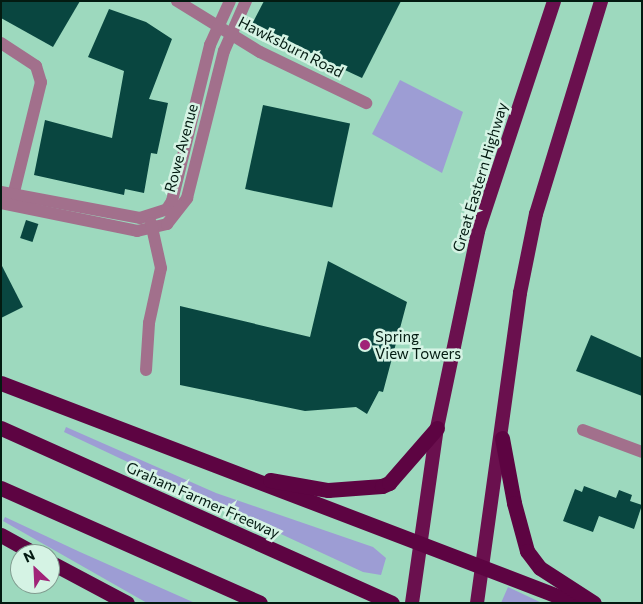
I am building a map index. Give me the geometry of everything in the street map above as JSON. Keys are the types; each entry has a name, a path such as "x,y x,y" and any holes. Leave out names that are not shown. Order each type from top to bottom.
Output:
{"highway":[{"name":"Great Eastern Highway","path":"412,603 437,428 478,231 554,1"},
{"path":"476,603 502,438 520,293 536,214 601,1"},
{"path":"1,383 576,603"},
{"name":"Graham Farmer Freeway","path":"1,428 392,603"},
{"path":"239,474 328,490 382,486 389,483 437,428"},
{"path":"502,438 514,503 527,551 540,568 594,603"},
{"path":"1,488 260,603"},
{"path":"1,535 17,544"},
{"path":"60,567 127,603"}],"street":[{"name":"Hawksburn Road","path":"177,1 218,23 229,35 366,103"},
{"name":"Rowe Avenue","path":"151,223 167,209 172,201 218,23 230,1"},
{"name":"Rowe Avenue","path":"151,223 176,216 187,198 229,35 246,1"},
{"path":"1,43 36,66 41,82 7,198 125,230 151,223 160,268 149,324 146,370"},
{"path":"583,430 642,452"}],"shaded area":[{"path":"400,80 463,112 442,173 372,134"},
{"path":"66,427 216,493 373,547 386,558 381,575 363,572 270,529 64,432"},
{"path":"5,517 195,603 147,603 60,553 60,544 43,544 3,521"},
{"path":"508,587 542,603 501,603"}],"building":[{"path":"1,1 80,1 53,47 1,18"},
{"path":"264,1 401,1 362,78 251,26"},
{"path":"109,9 146,22 172,39 149,99 168,103 157,154 151,153 144,193 125,189 124,195 34,175 45,120 112,138 124,71 88,57"},
{"path":"263,105 350,124 332,208 245,189"},
{"path":"26,220 38,224 32,242 20,238"},
{"path":"328,261 407,302 383,392 379,391 367,414 356,407 305,411 180,385 180,306 310,337"},
{"path":"1,264 23,307 1,318"},
{"path":"591,335 642,358 642,396 576,371"},
{"path":"584,486 616,498 619,490 632,495 630,501 642,505 634,529 599,516 593,532 563,521 575,489 582,492"}],"place":[{"name":"Spring View Towers","path":"365,345"}]}
